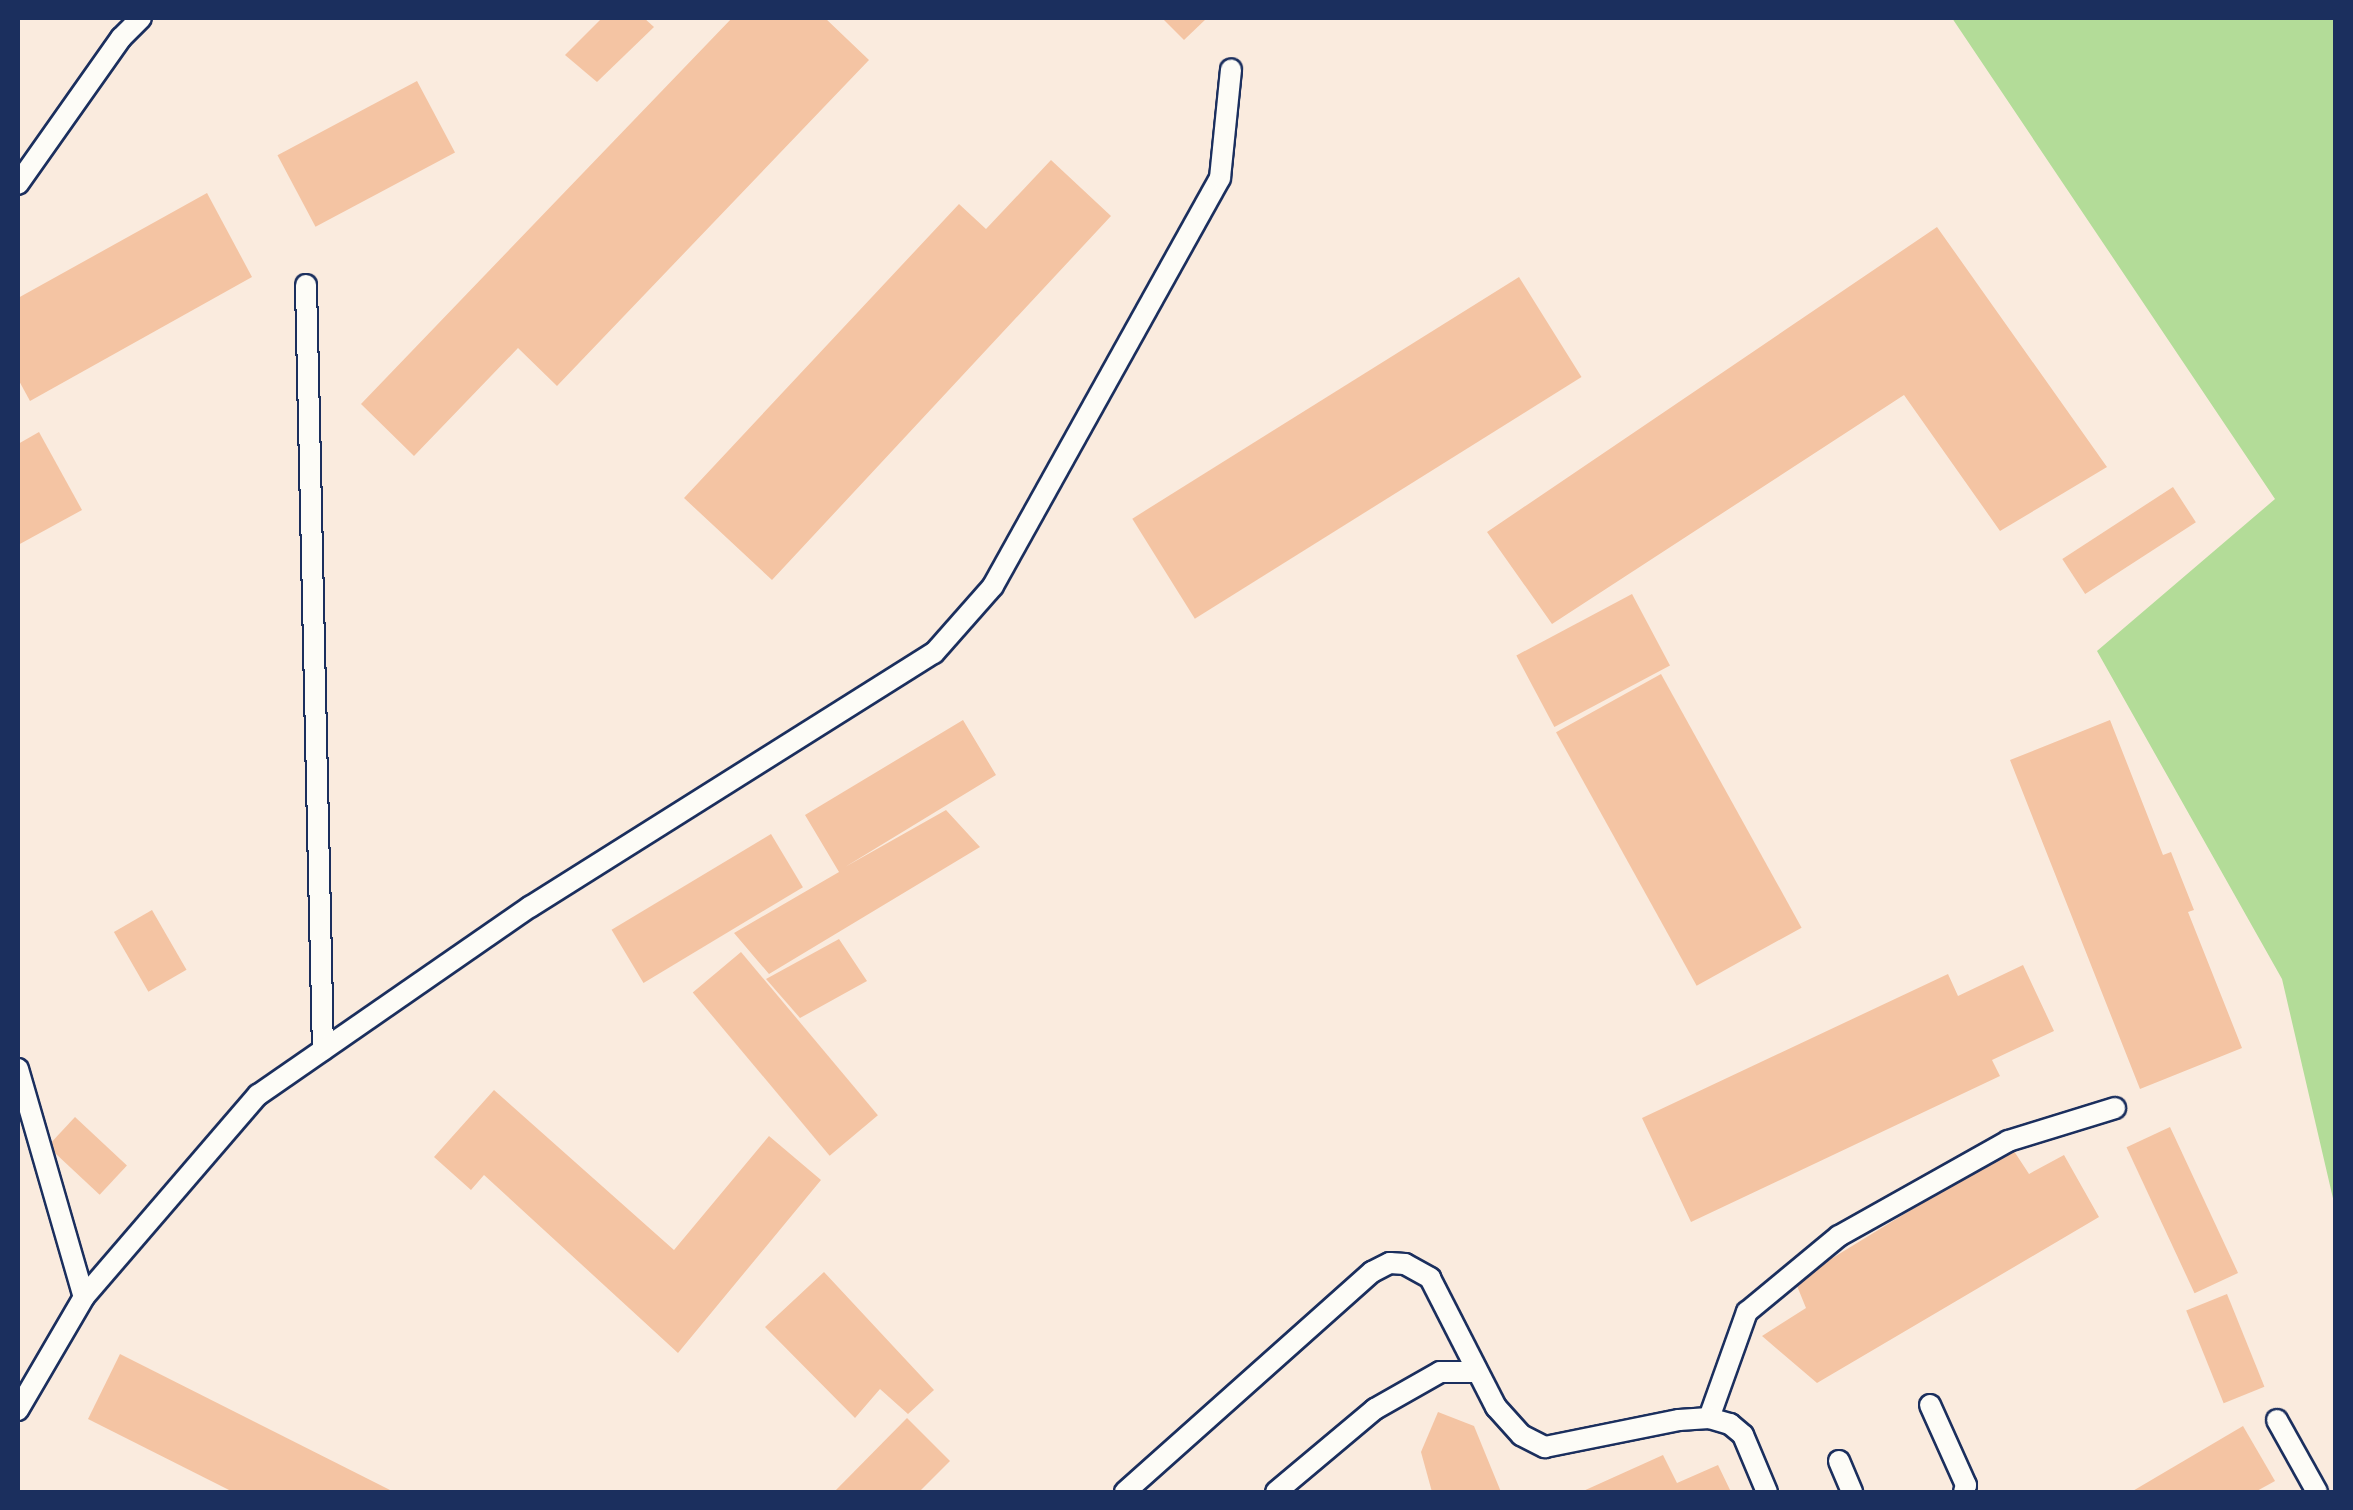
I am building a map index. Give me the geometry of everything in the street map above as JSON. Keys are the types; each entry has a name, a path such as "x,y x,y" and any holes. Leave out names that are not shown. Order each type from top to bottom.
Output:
{"lane":[{"path":"18,184 121,38 141,18"},
{"path":"18,1410 84,1297 258,1094 530,907 934,653 993,586 1220,178 1231,70"},
{"path":"306,285 323,1050"},
{"path":"18,1069 84,1297"},
{"path":"1709,1418 1747,1312 1839,1236 2008,1141 2114,1108"},
{"path":"1126,1492 1358,1284 1390,1263 1406,1264 1430,1278 1496,1407 1521,1434 1545,1446 1651,1424 1709,1418 1730,1424 1743,1435 1767,1492"},
{"path":"1276,1492 1375,1409 1440,1372 1477,1372"},
{"path":"1930,1405 1966,1485 1964,1492"},
{"path":"2276,1420 2317,1492"},
{"path":"1840,1461 1852,1492"}],"green space":[{"path":"1952,18 2335,18 2335,1207 2282,979 2097,651 2275,499"}],"building":[{"path":"602,18 644,18 654,27 597,82 565,55"},
{"path":"732,18 825,18 869,60 557,386 518,348 414,456 361,404"},
{"path":"1162,18 1207,18 1184,40"},
{"path":"417,81 455,153 316,227 277,155"},
{"path":"1051,160 1111,216 772,580 684,498 959,204 986,229"},
{"path":"207,193 252,277 30,401 18,379 18,298"},
{"path":"1937,227 2107,467 2000,531 1904,395 1552,624 1487,532"},
{"path":"1519,277 1582,377 1195,619 1132,519"},
{"path":"39,432 82,510 18,545 18,444"},
{"path":"2173,487 2196,522 2085,594 2062,559"},
{"path":"1632,594 1670,666 1554,727 1516,656"},
{"path":"1661,674 1802,928 1697,986 1556,732"},
{"path":"963,720 996,775 845,867 946,810 980,847 769,974 734,933 839,872 805,815"},
{"path":"2110,720 2163,855 2171,852 2194,910 2188,912 2242,1048 2140,1089 2010,760"},
{"path":"771,834 803,887 643,983 612,930"},
{"path":"152,910 186,970 148,992 114,932"},
{"path":"839,939 867,981 800,1018 766,979"},
{"path":"741,952 878,1115 830,1156 693,992"},
{"path":"2023,965 2054,1031 1992,1060 2000,1076 1691,1222 1642,1118 1948,974 1958,996"},
{"path":"494,1090 674,1250 769,1136 821,1180 678,1353 484,1175 471,1190 434,1157"},
{"path":"75,1117 127,1165 100,1195 48,1146"},
{"path":"2170,1127 2238,1273 2195,1293 2126,1147"},
{"path":"2012,1148 2029,1174 2064,1155 2099,1217 1817,1383 1762,1336 1806,1308 1795,1281"},
{"path":"824,1272 934,1390 908,1414 880,1389 855,1418 765,1327"},
{"path":"2227,1294 2264,1387 2224,1403 2186,1310"},
{"path":"120,1354 394,1492 233,1492 88,1419"},
{"path":"1438,1412 1474,1426 1501,1492 1432,1492 1421,1452"},
{"path":"907,1418 950,1461 919,1492 834,1492"},
{"path":"2243,1426 2275,1481 2255,1492 2131,1492"},
{"path":"1663,1455 1677,1483 1718,1465 1731,1492 1581,1492"}]}
